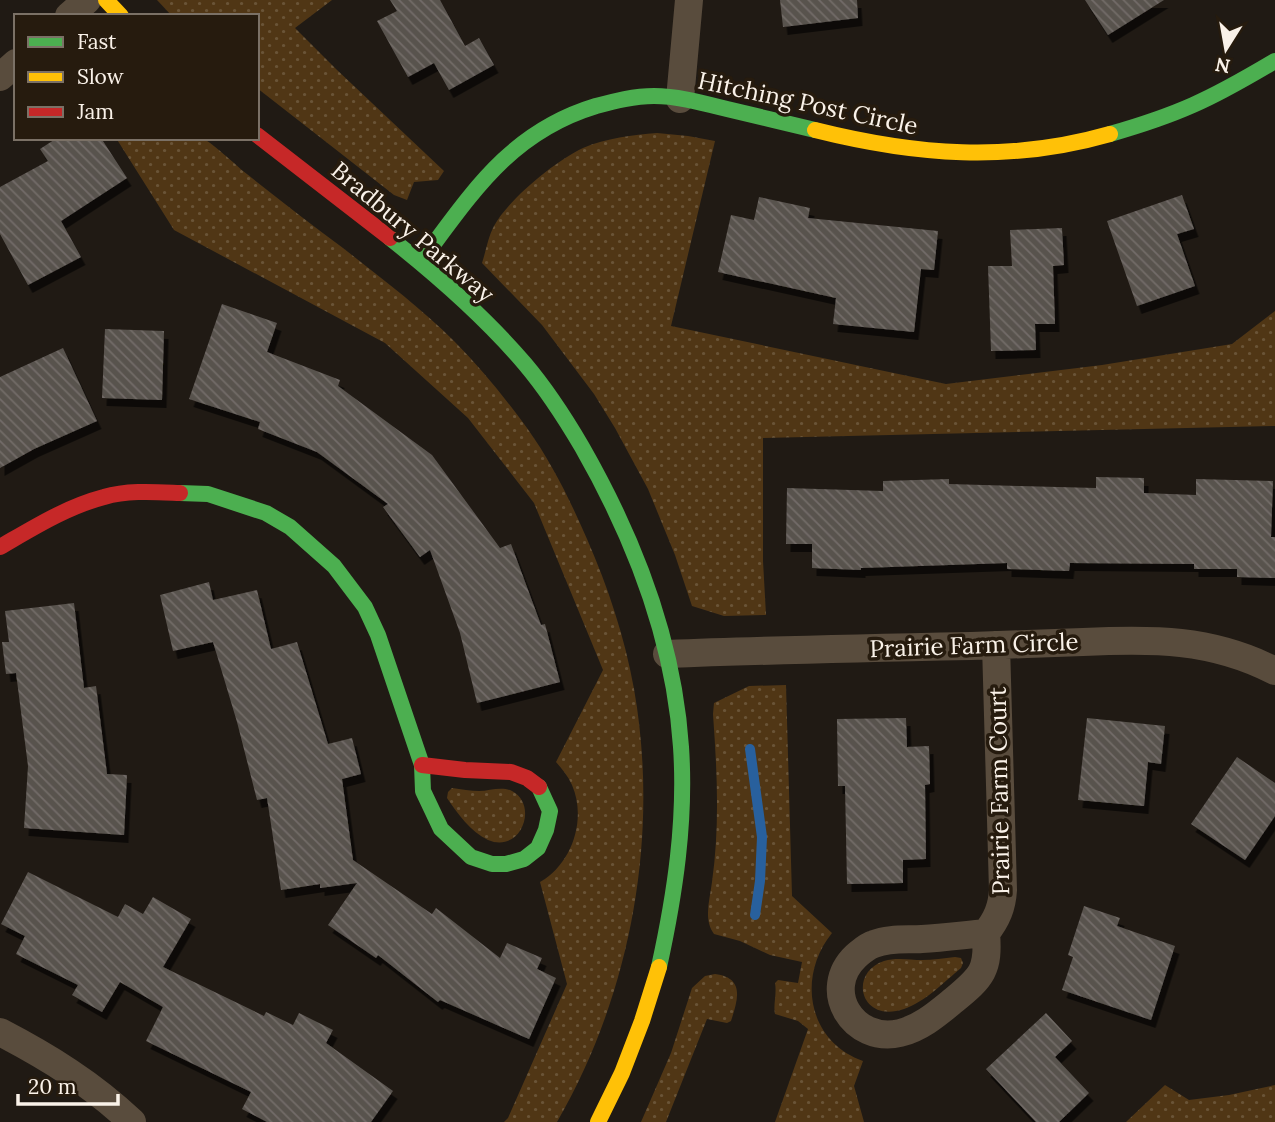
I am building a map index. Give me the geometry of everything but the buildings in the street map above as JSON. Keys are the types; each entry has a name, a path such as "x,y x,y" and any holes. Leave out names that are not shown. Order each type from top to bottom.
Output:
{"street":[{"path":"71,14 88,0"},
{"path":"107,0 119,14"},
{"path":"680,99 689,0"},
{"name":"Hitching Post Circle","path":"421,261 491,170 533,134 570,116 614,102 650,96 680,99 886,146 971,153 1013,151 1101,138 1171,116 1239,83 1275,61"},
{"path":"0,77 14,65"},
{"name":"Bradbury Parkway","path":"259,137 421,261 468,303 516,353 570,427 613,503 642,576 667,653 675,693 679,728 680,842 671,908 657,976 627,1062 598,1122"},
{"path":"0,547 76,506 106,496 143,492 208,494 267,513 290,527 334,566 365,607 378,635 422,765 423,791 441,829 471,857 492,864 506,864 524,859 538,848 547,830 550,811 540,788 527,778 511,772 422,765"},
{"name":"Prairie Farm Circle","path":"667,653 1144,640 1176,641 1209,647 1275,671"},
{"name":"Prairie Farm Court","path":"986,933 872,944 851,961 843,973 839,986 844,1006 851,1018 863,1028 890,1035 902,1033 918,1027 976,982 983,972 988,951 986,933 1002,904 1003,890 996,645"},
{"path":"0,1032 74,1074 132,1122"}],"shaded area":[{"path":"157,0 332,0 295,28 444,171 438,180 414,182 407,200 394,195 259,90 259,14 170,14"},
{"path":"657,133 715,141 671,326 946,384 1102,365 1232,344 1275,311 1275,426 763,438 766,615 724,616 692,606 648,489 615,428 594,394 542,325 482,263 492,230 501,216 521,193 546,172 583,148 620,138"},
{"path":"117,140 205,140 414,305 464,351 519,417 552,468 581,524 609,594 634,689 641,745 641,857 621,968 583,1073 557,1122 504,1122 567,984 540,882 561,864 574,839 578,812 576,798 565,773 556,762 603,670 534,503 468,418 385,343 174,230"},
{"path":"786,685 792,896 832,933 814,968 813,1006 819,1023 830,1039 844,1052 863,1061 854,1086 864,1122 775,1122 808,1029 798,1021 775,1014 775,983 778,980 798,983 802,962 770,955 740,941 714,934 709,922 717,819 714,703 749,686"},
{"path":"452,788 512,791 520,798 524,807 522,826 509,840 500,842 482,837 460,816 447,798"},
{"path":"961,958 961,968 912,1006 889,1012 877,1010 869,1004 864,995 866,976 873,967 884,961"},
{"path":"705,976 725,976 735,985 737,998 731,1021 727,1023 707,1019 666,1122 641,1122 671,1053 692,988"},
{"path":"1165,1085 1189,1100 1275,1085 1275,1122 1126,1122"}],"waterway":[{"path":"750,749 762,837 755,915"}],"traffic: fast":[{"path":"1110,134 1193,105 1275,61"},
{"path":"421,261 476,189 516,149 566,117 596,106 639,97 672,97 815,130"},
{"path":"390,238 477,313 541,384 569,425 601,482 648,591 670,668 677,707 682,775 678,857 659,967"},
{"path":"180,493 208,494 266,513 290,527 334,566 365,607 378,635 422,765 423,791 441,829 471,857 492,864 506,864 524,859 538,848 550,811 539,787"}],"traffic: slow":[{"path":"106,0 119,14"},
{"path":"815,130 889,145 962,152 1035,149 1110,134"},
{"path":"598,1122 622,1073 659,967"}],"traffic: jam":[{"path":"259,137 390,238"},
{"path":"0,547 37,525 90,501 132,492 180,493"},
{"path":"422,765 511,772 527,778 539,787"}]}
